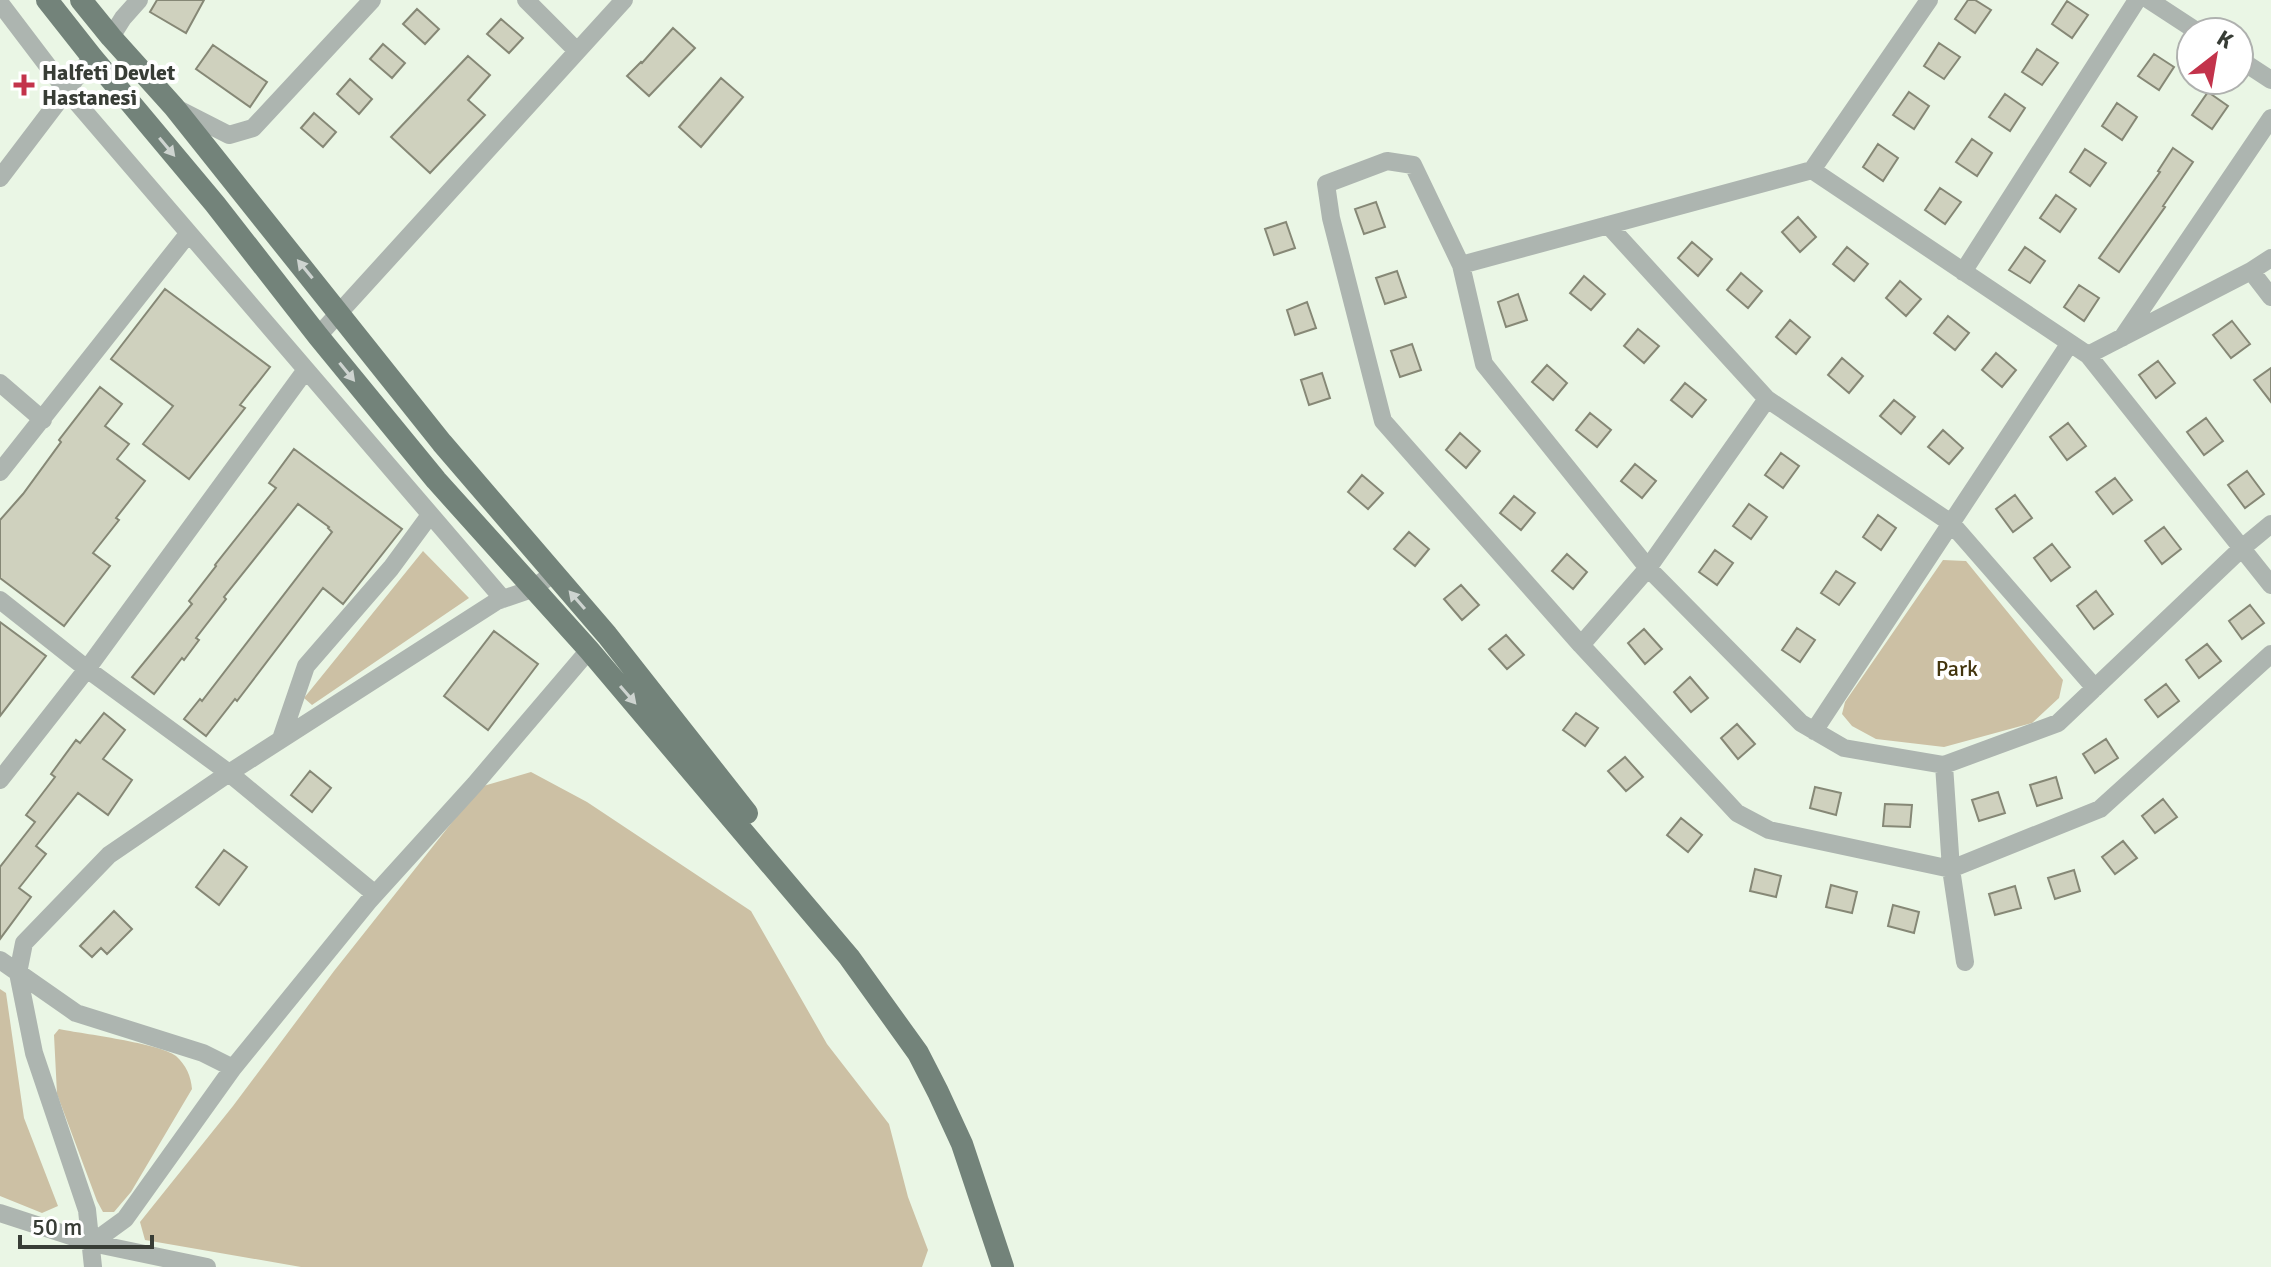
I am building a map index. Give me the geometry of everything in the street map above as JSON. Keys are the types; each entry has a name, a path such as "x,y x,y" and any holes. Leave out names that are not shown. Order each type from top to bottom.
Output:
{"main road":[{"path":"47,0 436,480 589,650 849,957 918,1053 962,1144 1003,1267"},
{"path":"81,0 174,107 442,443 607,635 886,986 917,1030 968,1129 1015,1267"}],"street":[{"path":"111,37 139,0"},
{"path":"174,107 229,135 253,128 372,0"},
{"path":"526,0 577,51"},
{"path":"318,336 624,0"},
{"path":"1461,265 1812,170 1929,0"},
{"path":"1963,272 2137,0"},
{"path":"2149,0 2175,17"},
{"path":"0,3 66,90 503,599"},
{"path":"0,178 92,57"},
{"path":"2122,338 2271,118"},
{"path":"2271,524 2058,723 1944,765 1844,748 1801,723 1648,568 1484,364 1461,265 1413,165 1387,161 1326,184 1331,218 1383,421 1581,645 1737,813 1769,830 1951,869 2100,809 2271,654"},
{"path":"1812,170 2088,355 2271,585"},
{"path":"1608,225 1767,399 1951,523 2095,688"},
{"path":"0,472 188,234"},
{"path":"2088,355 2271,258"},
{"path":"2251,271 2271,297"},
{"path":"1814,731 2070,343"},
{"path":"0,780 87,669 305,371"},
{"path":"0,383 43,420"},
{"path":"1581,645 1648,568 1767,399"},
{"path":"281,739 306,666 391,568 430,515"},
{"path":"93,1267 87,1210 34,1053 18,973 24,943 109,855 281,739 503,599 532,589 554,573"},
{"path":"0,600 87,669 229,773 375,894"},
{"path":"92,1243 125,1219 233,1068 375,894 475,784 589,650"},
{"path":"1944,765 1951,869 1965,962"},
{"path":"0,960 76,1013 203,1053 233,1068"},
{"path":"0,1213 92,1243 207,1267"}],"green space":[{"path":"423,551 469,598 312,705 304,698"},
{"name":"Park","path":"1943,560 1966,561 2063,680 2059,698 2032,723 1944,747 1876,739 1852,726 1842,714 1845,702"},
{"path":"531,772 587,802 751,911 827,1044 889,1124 908,1197 928,1250 922,1267 301,1267 145,1240 140,1222 480,787"},
{"path":"0,989 6,993 24,1118 58,1206 42,1213 0,1196"},
{"path":"59,1029 167,1051 183,1063 190,1080 192,1089 131,1192 114,1212 103,1212 97,1201 57,1094 54,1035"}],"building":[{"path":"157,0 204,0 186,33 150,12"},
{"path":"1968,0 1975,0 1991,10 1975,33 1955,19"},
{"path":"2067,1 2088,15 2072,38 2052,24"},
{"path":"417,9 439,29 425,44 403,24"},
{"path":"501,19 523,38 509,53 487,34"},
{"path":"673,28 695,48 649,96 627,76"},
{"path":"1939,43 1960,57 1944,79 1924,66"},
{"path":"383,44 405,63 392,78 370,59"},
{"path":"213,45 267,82 250,107 196,69"},
{"path":"2037,49 2058,63 2042,85 2022,72"},
{"path":"2154,54 2174,67 2159,90 2138,76"},
{"path":"468,56 490,75 468,100 485,115 430,173 391,137"},
{"path":"721,78 743,97 701,147 679,127"},
{"path":"350,79 372,99 359,114 337,94"},
{"path":"1909,92 1929,106 1914,129 1893,115"},
{"path":"2005,94 2025,108 2010,131 1989,117"},
{"path":"2205,96 2214,96 2228,106 2212,129 2192,115"},
{"path":"2117,103 2137,117 2122,140 2102,126"},
{"path":"314,113 336,132 323,147 301,128"},
{"path":"1972,139 1992,153 1977,176 1956,162"},
{"path":"1878,144 1898,158 1883,181 1863,167"},
{"path":"2173,148 2193,162 2119,272 2099,258 2160,172"},
{"path":"2085,149 2106,163 2090,186 2070,172"},
{"path":"1940,188 1961,202 1945,224 1925,210"},
{"path":"2056,195 2076,209 2060,232 2040,218"},
{"path":"1376,202 1385,227 1364,234 1355,209"},
{"path":"1798,217 1816,237 1800,252 1782,232"},
{"path":"1286,222 1295,248 1274,255 1265,229"},
{"path":"1692,242 1712,259 1698,276 1678,258"},
{"path":"1847,247 1868,264 1854,281 1833,264"},
{"path":"2025,247 2045,261 2030,283 2009,270"},
{"path":"1397,271 1406,297 1385,304 1376,278"},
{"path":"1741,273 1762,291 1748,308 1727,290"},
{"path":"1584,276 1605,294 1591,310 1570,293"},
{"path":"1900,281 1921,299 1906,316 1886,298"},
{"path":"2079,285 2099,298 2084,321 2064,307"},
{"path":"165,289 270,367 240,405 245,408 189,479 143,444 173,406 111,359"},
{"path":"1518,294 1527,320 1506,327 1498,302"},
{"path":"1307,302 1316,328 1295,335 1287,310"},
{"path":"1948,316 1969,333 1955,350 1934,333"},
{"path":"1790,320 1810,337 1796,354 1776,337"},
{"path":"2232,321 2250,344 2231,358 2213,335"},
{"path":"1638,329 1659,346 1644,363 1624,346"},
{"path":"1412,344 1421,370 1400,377 1391,351"},
{"path":"1996,353 2016,370 2002,387 1982,370"},
{"path":"1842,358 1863,376 1849,393 1828,375"},
{"path":"2158,361 2175,383 2156,398 2139,375"},
{"path":"1547,365 1567,383 1553,400 1532,382"},
{"path":"2271,368 2271,402 2254,380"},
{"path":"1322,373 1330,398 1309,405 1301,380"},
{"path":"1685,383 1706,400 1692,417 1671,400"},
{"path":"100,387 122,404 105,426 129,444 117,459 145,481 93,553 110,566 64,626 0,578 0,520 23,494"},
{"path":"1894,400 1915,417 1901,434 1880,416"},
{"path":"1590,413 1611,430 1597,447 1576,430"},
{"path":"2206,418 2223,441 2204,455 2187,432"},
{"path":"2068,423 2086,446 2067,460 2050,437"},
{"path":"1943,430 1963,448 1949,464 1928,447"},
{"path":"1460,433 1480,451 1466,468 1446,450"},
{"path":"294,449 402,529 343,604 323,588 237,701 235,699 206,736 184,719 200,699 202,701 332,532 329,527 298,504 224,597 226,599 196,638 199,640 184,660 182,658 154,694 132,677 192,604 189,601 215,565 276,488 269,483"},
{"path":"1781,453 1799,466 1783,488 1765,475"},
{"path":"1635,464 1656,481 1642,498 1621,481"},
{"path":"2247,471 2264,494 2245,508 2228,485"},
{"path":"1362,475 1383,493 1368,509 1348,492"},
{"path":"2115,478 2132,500 2113,514 2096,492"},
{"path":"2015,495 2032,518 2013,532 1996,509"},
{"path":"1514,496 1535,513 1521,530 1500,513"},
{"path":"1749,504 1767,517 1751,539 1733,526"},
{"path":"1878,515 1896,528 1881,550 1863,537"},
{"path":"2164,527 2181,549 2162,564 2145,541"},
{"path":"1409,532 1429,549 1415,566 1394,549"},
{"path":"2052,544 2070,567 2051,581 2034,558"},
{"path":"1715,550 1733,563 1717,585 1699,572"},
{"path":"1567,554 1587,572 1573,589 1552,571"},
{"path":"1836,571 1855,583 1839,605 1821,593"},
{"path":"1461,585 1479,605 1462,620 1444,599"},
{"path":"2096,591 2113,614 2094,629 2077,606"},
{"path":"2250,605 2264,623 2242,639 2229,621"},
{"path":"0,622 46,656 0,716"},
{"path":"1797,628 1815,640 1800,662 1782,650"},
{"path":"1644,629 1662,649 1645,664 1628,643"},
{"path":"494,631 538,664 488,730 444,696"},
{"path":"1506,635 1524,655 1507,669 1489,649"},
{"path":"2207,644 2221,661 2199,678 2186,660"},
{"path":"1690,677 1708,698 1691,712 1674,692"},
{"path":"2166,684 2179,701 2158,717 2145,700"},
{"path":"104,713 125,730 103,759 132,780 108,815 78,793 36,846 46,854 19,888 31,897 0,939 0,867 35,822 26,815 55,777 51,774 76,740 80,743"},
{"path":"1576,713 1598,728 1585,746 1563,730"},
{"path":"1737,724 1755,744 1738,759 1721,738"},
{"path":"2106,739 2118,758 2095,773 2083,754"},
{"path":"1625,757 1643,777 1626,791 1608,771"},
{"path":"310,771 331,788 312,812 291,795"},
{"path":"2056,777 2062,798 2037,806 2030,785"},
{"path":"1815,787 1841,793 1836,815 1810,808"},
{"path":"1998,792 2005,813 1979,821 1972,800"},
{"path":"2163,799 2177,817 2155,833 2142,816"},
{"path":"1885,804 1912,805 1910,827 1883,826"},
{"path":"1681,818 1702,835 1688,852 1667,835"},
{"path":"2123,841 2137,858 2115,874 2102,857"},
{"path":"224,850 247,867 219,905 196,887"},
{"path":"1755,869 1781,876 1776,897 1750,891"},
{"path":"2074,870 2080,891 2055,899 2048,878"},
{"path":"1831,885 1857,892 1852,913 1826,907"},
{"path":"2015,886 2021,908 1995,915 1989,894"},
{"path":"1893,905 1919,912 1914,933 1888,926"},
{"path":"114,911 132,929 107,954 101,948 92,957 80,946"}],"place":[{"name":"Halfeti Devlet Hastanesi","path":"24,85"}]}
